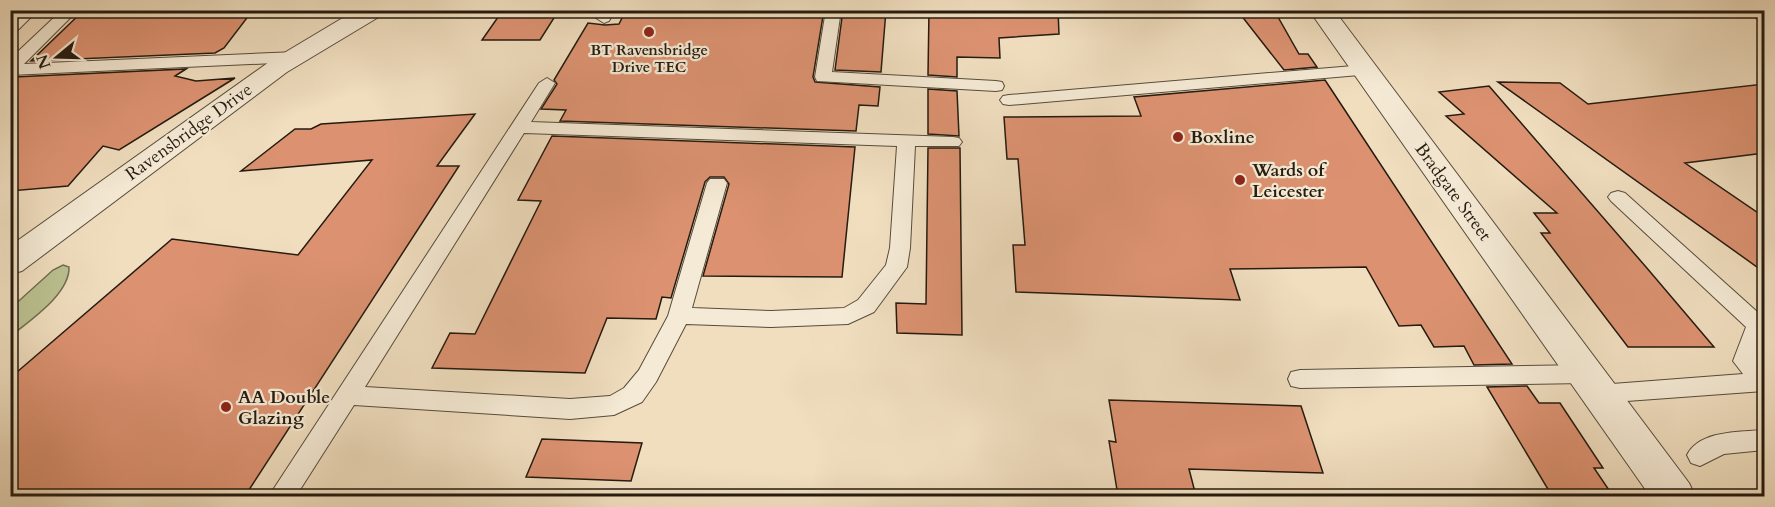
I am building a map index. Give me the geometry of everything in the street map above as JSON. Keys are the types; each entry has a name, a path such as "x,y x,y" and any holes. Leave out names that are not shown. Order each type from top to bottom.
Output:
{"street":[{"path":"10,24 26,10"},
{"name":"Ravensbridge Drive","path":"10,263 55,228 296,57 374,10"},
{"name":"Bradgate Street","path":"1321,10 1674,496"}],"lane":[{"path":"10,69 71,10"},
{"path":"834,10 823,77 996,86"},
{"path":"10,69 296,57"},
{"path":"1009,100 1365,70"},
{"path":"282,496 547,83"},
{"path":"519,127 953,142"},
{"path":"679,316 771,319 848,316 866,306 896,267 900,249 906,140"},
{"path":"347,395 570,409 615,405 633,395 648,376 679,316 717,183"},
{"path":"1618,197 1758,325 1745,361 1764,381"},
{"path":"1300,379 1592,384 1764,381"},
{"path":"1700,455 1720,444 1764,440"}],"green space":[{"path":"63,265 69,267 68,277 63,287 48,306 11,336 11,308 53,270"}],"building":[{"path":"84,10 253,10 224,48 215,53 31,61"},
{"path":"503,10 559,10 540,40 482,40"},
{"path":"626,10 824,10 813,77 815,82 880,87 878,106 859,105 856,131 560,121 566,110 541,109 557,84 554,80 588,23 619,24"},
{"path":"843,10 886,10 881,72 835,70"},
{"path":"929,10 1058,10 1059,34 999,38 1000,58 957,57 957,77 928,75"},
{"path":"1237,10 1274,10 1299,54 1308,54 1317,67 1284,70"},
{"path":"186,69 175,76 196,81 235,78 119,150 103,146 68,186 10,191 10,81 14,77"},
{"path":"1325,80 1512,364 1474,365 1464,346 1434,347 1421,325 1399,326 1366,267 1230,269 1240,300 1016,292 1013,245 1025,245 1018,159 1007,159 1004,117 1141,116 1134,97"},
{"path":"1498,82 1560,83 1588,104 1764,84 1764,153 1685,163 1764,217 1764,272"},
{"path":"1489,86 1714,347 1628,347 1541,233 1550,233 1534,213 1557,213 1446,116 1464,114 1439,92"},
{"path":"928,89 957,91 959,136 928,134"},
{"path":"475,114 437,166 459,166 245,496 10,496 10,378 172,239 298,255 372,160 241,171 295,129 311,129 321,124"},
{"path":"552,136 855,147 842,277 703,276 729,184 724,177 710,177 705,182 671,298 662,297 656,319 607,318 585,373 432,368 450,333 475,334 541,201 518,200"},
{"path":"928,148 960,148 962,335 897,333 896,303 926,304"},
{"path":"1527,386 1539,403 1560,403 1603,468 1594,468 1613,496 1552,496 1487,387"},
{"path":"1109,400 1301,406 1323,473 1189,469 1196,496 1118,496 1109,441 1116,442"},
{"path":"542,439 642,443 631,481 526,477"}],"place":[{"name":"BT Ravensbridge Drive TEC","path":"649,32"},
{"name":"Boxline","path":"1178,137"},
{"name":"Wards of Leicester","path":"1240,180"},
{"name":"AA Double Glazing","path":"226,407"}]}
